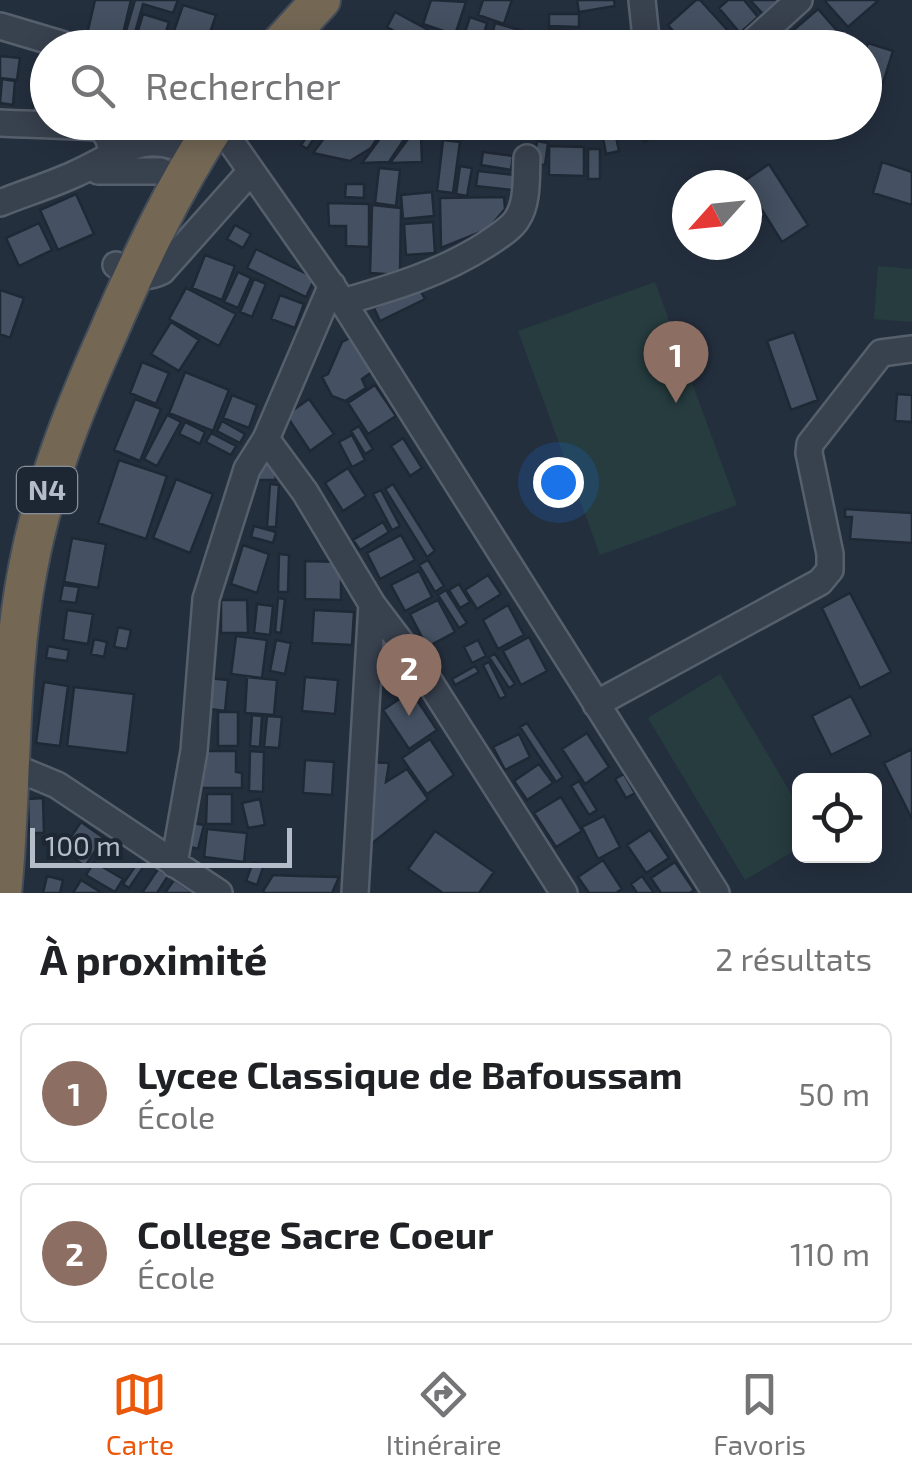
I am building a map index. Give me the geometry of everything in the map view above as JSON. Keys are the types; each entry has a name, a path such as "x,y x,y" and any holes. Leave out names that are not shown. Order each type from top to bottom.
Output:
{"highway":[{"path":"268,30 292,0"},
{"path":"294,30 321,0"},
{"name":"N4","path":"0,604 14,534 66,384 181,155"},
{"name":"N4","path":"2,893 4,772 25,588 42,506 125,270"}],"street":[{"path":"642,0 645,30"},
{"path":"766,30 799,0"},
{"path":"0,26 30,35"},
{"path":"0,123 30,126"},
{"path":"108,140 112,161"},
{"path":"229,140 338,294 716,893"},
{"path":"0,203 112,161 144,143 181,155"},
{"path":"338,294 392,290 438,272 500,235 518,218 526,190 526,158"},
{"path":"125,270 148,276 162,271 251,171"},
{"path":"174,864 194,751 206,599 247,468 266,439 338,294"},
{"path":"596,704 820,582 830,570 830,554 808,453 810,444 881,353 912,349"},
{"path":"266,439 305,492 372,604 422,670 564,893"},
{"path":"355,893 372,604"},
{"path":"4,772 28,773 57,785 218,893"}],"green space":[{"path":"878,266 912,269 912,322 874,319"},
{"path":"655,282 737,505 600,555 518,331"},
{"path":"720,674 792,795 792,852 745,880 648,718"}],"building":[{"path":"95,0 131,0 124,30 88,30"},
{"path":"135,0 178,0 173,13 143,4 136,30 126,30"},
{"path":"431,0 466,2 457,30 423,24"},
{"path":"483,0 512,0 504,24 478,15"},
{"path":"577,0 614,0 615,6 579,12"},
{"path":"700,0 727,30 672,30 668,25"},
{"path":"728,0 744,0 758,17 743,30 737,30 719,8"},
{"path":"750,0 779,0 763,14"},
{"path":"824,0 879,0 848,27"},
{"path":"183,5 216,15 211,30 174,30"},
{"path":"818,9 836,30 794,30"},
{"path":"395,12 428,30 392,30 387,27"},
{"path":"143,14 169,22 167,30 138,30"},
{"path":"549,14 579,14 579,27 549,26"},
{"path":"470,17 487,23 485,30 466,30"},
{"path":"495,23 520,30 493,30"},
{"path":"882,47 893,51 882,86"},
{"path":"0,56 20,58 17,80 0,78"},
{"path":"2,79 15,81 13,105 0,103"},
{"path":"323,140 376,140 350,161 313,153"},
{"path":"379,140 404,140 389,162 362,163"},
{"path":"407,140 421,140 422,162 390,163"},
{"path":"443,140 460,142 453,193 437,191"},
{"path":"603,140 617,140 619,151 606,154"},
{"path":"537,141 548,143 545,165 534,164"},
{"path":"549,146 584,147 584,176 549,175"},
{"path":"588,149 600,149 600,179 588,179"},
{"path":"483,152 513,156 511,170 481,165"},
{"path":"882,162 912,172 912,205 873,193"},
{"path":"769,164 808,225 782,242 762,210 760,170"},
{"path":"460,166 472,168 467,196 456,194"},
{"path":"379,168 400,170 396,206 375,203"},
{"path":"478,171 515,175 513,190 476,186"},
{"path":"346,184 364,184 364,198 345,197"},
{"path":"432,192 434,216 403,219 401,195"},
{"path":"76,194 94,234 58,250 40,210"},
{"path":"504,197 505,209 488,229 441,248 440,198"},
{"path":"328,203 369,204 369,247 346,246 346,226 329,226"},
{"path":"372,205 401,208 400,275 370,273"},
{"path":"433,222 435,253 406,255 404,224"},
{"path":"39,223 52,250 19,266 6,238"},
{"path":"235,225 251,234 243,248 227,239"},
{"path":"256,249 315,278 306,297 247,268"},
{"path":"205,255 235,266 222,300 192,288"},
{"path":"238,272 251,278 238,308 224,302"},
{"path":"254,279 266,284 252,317 240,312"},
{"path":"418,286 425,299 380,321 374,308"},
{"path":"186,288 236,314 219,346 169,319"},
{"path":"0,290 24,298 10,338 0,334"},
{"path":"280,295 304,304 295,328 271,319"},
{"path":"171,322 199,340 179,371 151,354"},
{"path":"794,332 818,400 791,410 767,341"},
{"path":"354,336 375,370 362,379 366,388 345,401 332,396 322,377 328,374 342,342"},
{"path":"142,362 169,373 156,404 130,393"},
{"path":"185,372 229,390 213,431 169,413"},
{"path":"375,385 396,416 368,434 348,403"},
{"path":"897,394 912,395 912,422 895,421"},
{"path":"232,395 257,405 249,428 223,418"},
{"path":"135,399 161,409 140,461 114,450"},
{"path":"309,399 334,434 310,451 286,415"},
{"path":"167,415 181,422 157,466 144,459"},
{"path":"222,421 245,434 240,443 217,431"},
{"path":"185,422 205,432 200,444 179,434"},
{"path":"359,426 373,449 365,454 351,431"},
{"path":"211,433 236,446 231,455 206,442"},
{"path":"352,435 365,460 352,467 339,442"},
{"path":"403,438 422,468 410,476 391,446"},
{"path":"119,460 167,476 146,539 98,523"},
{"path":"275,464 276,480 255,480 255,465"},
{"path":"348,468 366,496 343,511 325,483"},
{"path":"176,479 213,494 190,553 153,538"},
{"path":"270,484 279,485 276,527 267,527"},
{"path":"393,484 435,551 427,557 385,489"},
{"path":"381,490 400,526 392,530 373,494"},
{"path":"845,509 912,513 912,543 850,539 852,517 845,517"},
{"path":"383,522 389,532 360,550 353,540"},
{"path":"254,526 276,532 273,543 251,537"},
{"path":"401,535 415,560 380,579 367,553"},
{"path":"72,538 106,544 98,588 64,582"},
{"path":"243,545 269,554 257,593 231,584"},
{"path":"279,554 289,555 288,592 278,592"},
{"path":"428,560 444,586 435,592 419,565"},
{"path":"305,561 341,562 341,600 305,599"},
{"path":"419,571 432,597 405,611 391,585"},
{"path":"488,575 501,594 477,609 465,590"},
{"path":"459,584 470,602 460,608 449,590"},
{"path":"63,585 79,587 76,603 60,601"},
{"path":"446,590 467,623 459,628 438,595"},
{"path":"850,593 891,672 860,688 822,608"},
{"path":"278,598 285,599 281,633 275,632"},
{"path":"221,600 247,600 248,633 221,633"},
{"path":"438,600 455,632 427,647 410,614"},
{"path":"257,604 273,606 270,635 254,633"},
{"path":"508,605 524,635 498,649 483,620"},
{"path":"67,610 93,614 88,644 63,640"},
{"path":"314,610 354,612 352,645 312,643"},
{"path":"118,627 131,630 127,649 114,647"},
{"path":"236,636 267,640 262,678 231,674"},
{"path":"529,637 547,671 521,685 503,651"},
{"path":"94,639 107,642 104,657 91,654"},
{"path":"276,640 291,643 285,674 270,671"},
{"path":"478,640 486,656 472,663 464,647"},
{"path":"48,646 69,650 67,661 46,658"},
{"path":"495,654 515,684 509,688 489,657"},
{"path":"396,655 410,681 394,689 380,664"},
{"path":"489,662 506,696 500,699 483,665"},
{"path":"475,666 479,672 455,685 452,679"},
{"path":"247,677 277,680 274,715 245,713"},
{"path":"305,677 338,680 335,714 302,711"},
{"path":"207,678 228,680 225,711 203,708"},
{"path":"44,682 68,686 60,746 36,743"},
{"path":"74,687 134,694 127,753 67,746"},
{"path":"411,691 437,730 409,749 383,710"},
{"path":"851,696 871,735 831,755 812,716"},
{"path":"218,712 238,712 238,746 218,746"},
{"path":"252,715 262,716 260,747 250,746"},
{"path":"267,716 282,717 279,748 264,747"},
{"path":"527,723 563,777 556,782 520,727"},
{"path":"587,733 609,767 585,784 562,749"},
{"path":"519,734 530,757 505,770 493,747"},
{"path":"430,739 454,775 427,794 402,758"},
{"path":"912,749 912,819 884,763"},
{"path":"201,751 236,751 236,772 242,773 242,788 201,788"},
{"path":"250,751 264,752 263,792 249,791"},
{"path":"305,760 334,762 332,795 303,793"},
{"path":"367,762 389,763 386,782 407,769 428,799 366,848"},
{"path":"539,764 553,783 527,800 514,781"},
{"path":"624,774 635,793 626,798 615,779"},
{"path":"579,781 597,810 589,815 571,786"},
{"path":"207,794 232,794 232,824 206,824"},
{"path":"561,797 582,831 556,847 534,813"},
{"path":"43,798 44,833 29,833 28,799"},
{"path":"260,799 265,825 248,828 242,803"},
{"path":"604,816 620,847 598,859 582,827"},
{"path":"81,822 104,838 85,866 62,850"},
{"path":"193,823 204,825 198,849 187,846"},
{"path":"207,829 247,833 244,862 204,857"},
{"path":"650,830 669,858 646,873 627,845"},
{"path":"435,831 494,872 479,893 443,893 408,869"},
{"path":"603,860 622,889 616,893 589,893 578,877"},
{"path":"94,862 123,879 115,892 86,875"},
{"path":"138,862 144,866 129,888 123,884"},
{"path":"253,862 264,865 257,885 246,881"},
{"path":"675,862 694,890 690,893 661,893 651,878"},
{"path":"158,869 168,876 157,893 142,893"},
{"path":"273,875 339,877 332,893 265,893"},
{"path":"47,876 63,880 60,893 43,893"},
{"path":"642,876 654,893 637,893 631,884"},
{"path":"81,880 102,893 73,893"},
{"path":"174,880 194,893 165,893"}],"place":[{"name":"Lycee Classique de Bafoussam","path":"676,403"},
{"name":"College Sacre Coeur","path":"409,716"}]}
